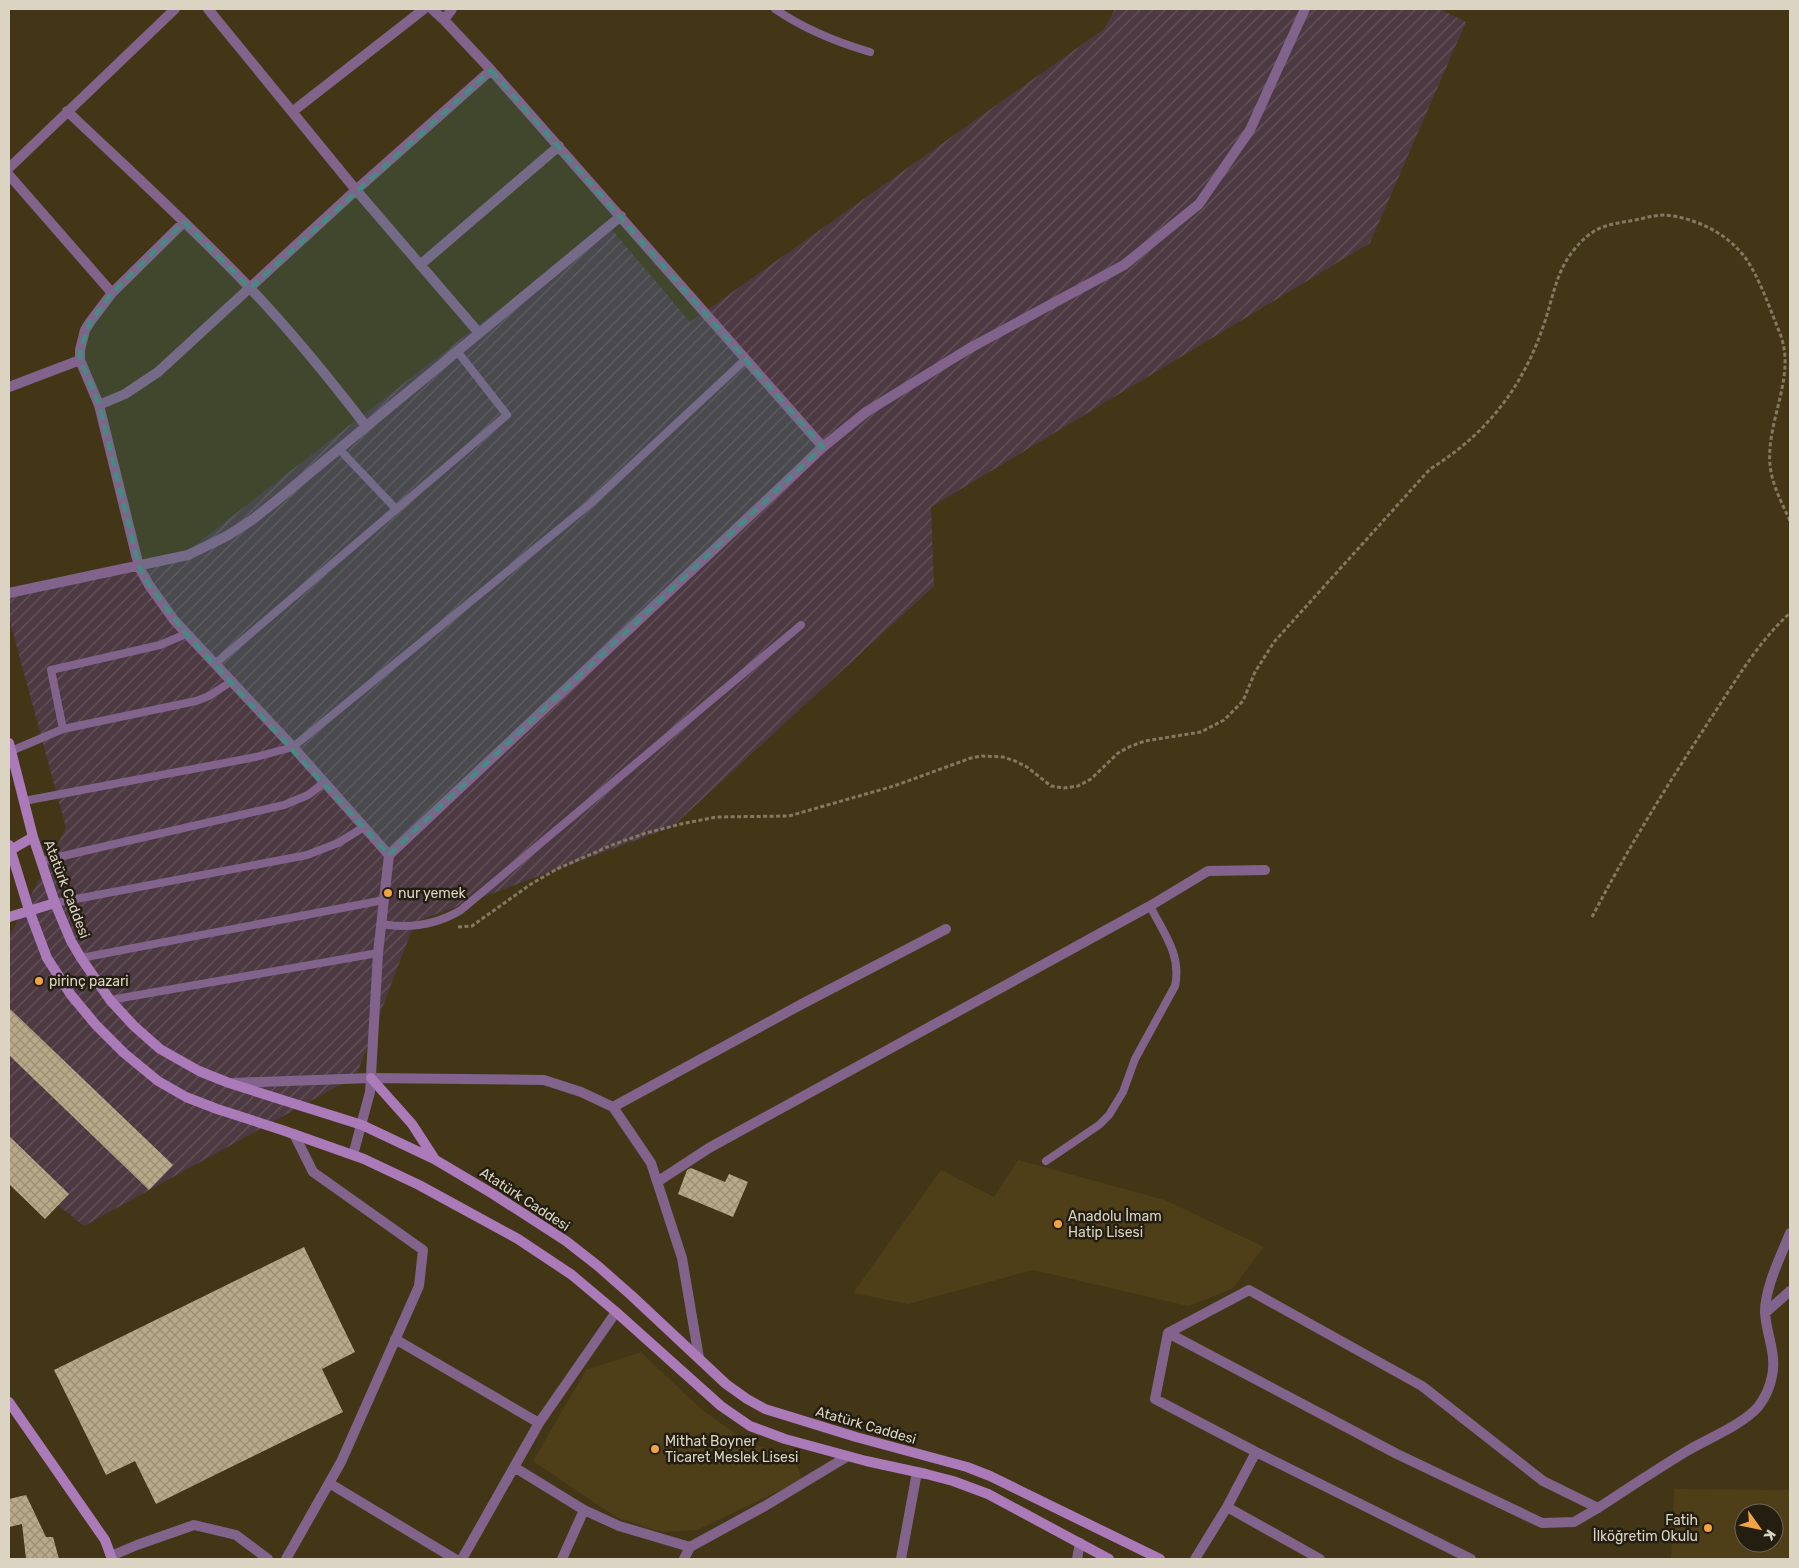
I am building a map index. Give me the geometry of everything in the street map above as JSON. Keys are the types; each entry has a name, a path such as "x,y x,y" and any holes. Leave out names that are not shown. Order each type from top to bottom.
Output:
{"main road":[{"name":"Atatürk Caddesi","path":"10,747 33,837 55,903 81,958 110,1000 134,1026 160,1048 199,1071 229,1083 362,1125 434,1158 515,1207 566,1241 598,1266 726,1384 747,1399 766,1409 793,1419 990,1476 1160,1559"},
{"path":"33,837 9,849 28,910 47,958 71,995 96,1025 124,1053 158,1080 186,1097 217,1109 353,1155 419,1185 518,1239 572,1276 737,1418 766,1433 848,1456 953,1481 988,1494 1109,1559"},
{"path":"9,918 28,910 55,903"},
{"path":"371,1078 412,1124 434,1158"},
{"path":"9,1402 105,1540 112,1558"}],"street":[{"path":"9,168 175,9"},
{"path":"208,9 356,190 479,333"},
{"path":"292,112 424,9"},
{"path":"432,9 491,70 559,146 823,447"},
{"path":"444,20 452,9"},
{"path":"353,1155 370,1092 378,953 389,855 823,447 866,412 962,352 1124,265 1200,204 1250,130 1306,9"},
{"path":"99,405 125,394 158,372 356,190 491,70"},
{"path":"67,111 184,222 250,288 307,352 366,426"},
{"path":"420,265 559,146"},
{"path":"9,175 112,293"},
{"path":"9,593 139,567 188,555 227,536 276,501 621,216"},
{"path":"184,222 112,293 85,330 80,350 80,360 99,405 139,567 161,603 186,634 216,663 389,855"},
{"path":"9,387 80,360"},
{"path":"657,1182 709,1148 1150,906 1208,870 1265,870"},
{"path":"613,1107 802,1004 946,929"},
{"path":"229,1083 371,1078 544,1080 581,1092 613,1107 651,1163 682,1258 699,1358"},
{"path":"286,1559 341,1462 419,1286 423,1250 313,1172 294,1134"},
{"path":"1168,1333 1397,1454 1542,1523 1574,1522 1685,1452 1742,1420 1758,1407 1768,1391 1772,1375 1773,1358 1765,1313 1766,1300 1773,1276 1790,1233"},
{"path":"1168,1333 1249,1290 1422,1386 1543,1481 1598,1508"},
{"path":"1765,1313 1790,1291"},
{"path":"462,1559 539,1423 616,1312"},
{"path":"1168,1333 1155,1400 1471,1559"},
{"path":"395,1339 539,1423"},
{"path":"1195,1559 1227,1506 1256,1452"},
{"path":"684,1559 690,1547 765,1506 848,1456"},
{"path":"514,1467 584,1510 619,1526 690,1547"},
{"path":"901,1559 917,1472"},
{"path":"329,1483 455,1559"},
{"path":"1227,1506 1320,1559"},
{"path":"562,1559 584,1510"},
{"path":"112,1558 137,1545 194,1525 236,1536 268,1559"},
{"path":"1077,1559 1080,1543"}],"lane":[{"path":"775,9 824,36 870,52"},
{"path":"216,663 507,414 457,351"},
{"path":"24,801 256,757 292,747 591,503 746,359"},
{"path":"339,449 396,510"},
{"path":"381,924 414,927 441,920 461,910 801,625"},
{"path":"63,729 51,670 160,645 186,634"},
{"path":"10,747 63,729 196,701 221,689 232,681"},
{"path":"41,861 284,805 308,795 324,783"},
{"path":"55,903 308,855 338,843 364,827"},
{"path":"81,958 384,900"},
{"path":"1046,1161 1099,1125 1109,1115 1123,1092 1135,1059 1175,986 1177,977 1176,959 1150,906"},
{"path":"110,1000 378,953"}],"path":[{"path":"441,920 456,927 472,926 530,884 557,870 612,845 646,833 681,824 716,817 789,816 894,786 966,759 982,756 1003,757 1015,761 1052,786 1071,788 1085,783 1108,761 1131,746 1145,741 1201,732 1213,727 1234,711 1243,701 1255,672 1274,642 1430,468 1452,454 1478,433 1507,400 1529,362 1539,340 1559,272 1583,240 1604,225 1663,215 1690,220 1710,229 1729,241 1740,251 1750,266 1781,334 1786,353 1785,375 1772,436 1770,464 1776,491 1790,521"},
{"path":"1592,917 1630,846 1674,774 1755,651 1790,613"}],"highlighted area":[{"path":"491,70 823,447 389,855 186,634 149,585 139,567 99,405 80,360 80,350 90,322 112,293 184,222 250,288"}],"shaded area":[{"path":"1115,9 1439,9 1466,22 1370,243 931,507 934,586 672,827 415,922 356,1076 84,1226 9,1165 9,937 66,828 9,618 9,590 186,552 608,225 690,322 1104,29"},
{"name":"Anadolu İmam Hatip Lisesi","path":"1018,1160 1165,1200 1264,1247 1232,1289 1188,1306 1033,1270 908,1304 853,1293 941,1170 994,1197"},
{"name":"Mithat Boyner Ticaret Meslek Lisesi","path":"641,1352 701,1409 746,1441 794,1458 802,1480 697,1530 661,1532 616,1517 533,1461 586,1370"},
{"name":"Fatih İlköğretim Okulu","path":"1674,1489 1790,1490 1790,1559 1671,1559"}],"building":[{"path":"9,1008 173,1165 149,1190 9,1055"},
{"path":"9,1136 69,1194 45,1219 9,1184"},
{"path":"691,1168 725,1182 729,1174 748,1182 733,1217 678,1194 687,1170"},
{"path":"304,1247 355,1352 322,1369 343,1412 156,1504 135,1461 106,1475 54,1370"},
{"path":"26,1495 46,1537 53,1537 59,1559 26,1559 22,1524 9,1527 9,1499"}],"place":[{"name":"nur yemek","path":"388,893"},
{"name":"pirinç pazari","path":"39,981"},
{"name":"Anadolu İmam Hatip Lisesi","path":"1058,1224"},
{"name":"Mithat Boyner Ticaret Meslek Lisesi","path":"655,1449"},
{"name":"Fatih İlköğretim Okulu","path":"1708,1528"}]}
